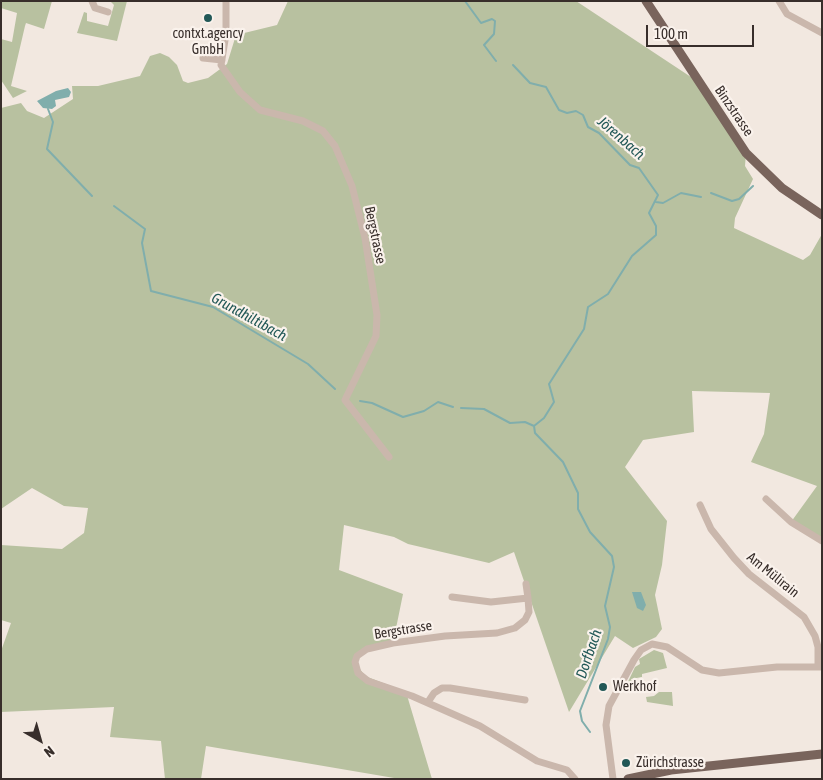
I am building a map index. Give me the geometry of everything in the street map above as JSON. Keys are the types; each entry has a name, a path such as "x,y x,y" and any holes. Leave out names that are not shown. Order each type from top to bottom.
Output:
{"main road":[{"name":"Binzstrasse","path":"646,1 746,153 782,188 822,215"},
{"path":"628,779 671,770 822,754"}],"street":[{"path":"92,1 95,8 108,12"},
{"path":"203,58 222,62 226,34 226,1"},
{"path":"779,1 787,14 822,33"},
{"name":"Bergstrasse","path":"222,62 240,92 260,110 303,121 323,131 335,146 352,186 365,238 377,315 376,336 345,400 389,457"},
{"path":"766,499 791,522 822,541"},
{"name":"Am Mülirain","path":"700,505 711,529 734,558 749,574 804,617 818,647 820,667"},
{"path":"452,597 491,602 528,598 526,584"},
{"name":"Bergstrasse","path":"528,598 529,612 525,620 515,628 497,633 393,643 367,650 358,656 356,668 362,677 428,702 480,726 537,761 567,770 576,779"},
{"path":"613,779 606,724 607,714 617,689 641,650 652,644 666,647 694,667 710,672 724,673 754,669 820,667"},
{"path":"428,702 434,693 442,688 525,700"}],"green space":[{"path":"1,1 52,1 44,29 26,23 11,86 27,91 13,98 1,80 1,39 12,42 17,13 1,8"},
{"path":"110,1 127,1 117,41 77,33 84,12 87,13 87,21 108,26 114,5"},
{"path":"288,1 576,1 700,83 746,153 745,166 753,179 735,218 734,228 803,260 810,255 822,234 822,541 791,522 817,486 751,462 764,434 770,393 692,391 694,432 643,440 625,467 667,521 662,565 655,595 662,629 656,637 633,648 615,636 569,712 514,552 489,563 408,544 394,537 344,525 339,570 403,594 393,643 367,649 355,662 365,676 406,692 432,779 400,779 206,746 201,779 165,779 161,741 110,737 114,707 1,712 1,651 11,623 1,620 1,545 62,549 84,533 88,508 64,506 32,488 1,509 1,108 21,103 27,111 44,118 73,99 72,86 98,86 140,76 150,56 160,53 169,57 177,65 183,81 188,83 208,78 227,64 236,35 277,25"},
{"path":"654,650 663,653 667,668 642,674 642,677 631,679 633,692 626,686 635,667 640,664 639,659"},
{"path":"659,692 672,692 673,706 647,702 646,697 654,696"}],"water":[{"path":"68,88 71,92 69,97 55,100 56,106 52,109 43,108 37,101 56,91"},
{"path":"632,592 641,592 646,605 643,611 637,608"}],"waterway":[{"name":"Jörenbach","path":"465,1 481,23 492,19 495,21 494,34 484,45 496,61"},
{"name":"Jörenbach","path":"513,65 530,83 546,87 559,110 567,113 576,111 583,115 588,127 599,133 630,165 639,168 658,195 649,213 656,226 656,235 632,256 608,294 588,307 584,329 549,384 554,402 544,418 534,426"},
{"name":"Grundhiltibach","path":"48,109 53,122 47,149 92,196"},
{"path":"711,193 732,201 739,199 753,186"},
{"path":"656,202 663,203 681,193 701,197"},
{"name":"Grundhiltibach","path":"114,206 145,229 142,243 151,291 213,307 308,364 335,389"},
{"name":"Grundhiltibach","path":"360,401 372,403 403,417 424,411 438,402 453,407"},
{"name":"Grundhiltibach","path":"461,408 484,409 510,423 525,422 534,426"},
{"name":"Dorfbach","path":"534,426 535,433 563,462 578,493 578,509 590,532 612,556 614,567 605,606 610,627 608,639 580,711 582,721 590,732"}],"place":[{"name":"contxt.agency GmbH","path":"208,18"},
{"name":"Werkhof","path":"603,687"},
{"name":"Zürichstrasse","path":"626,763"}]}
